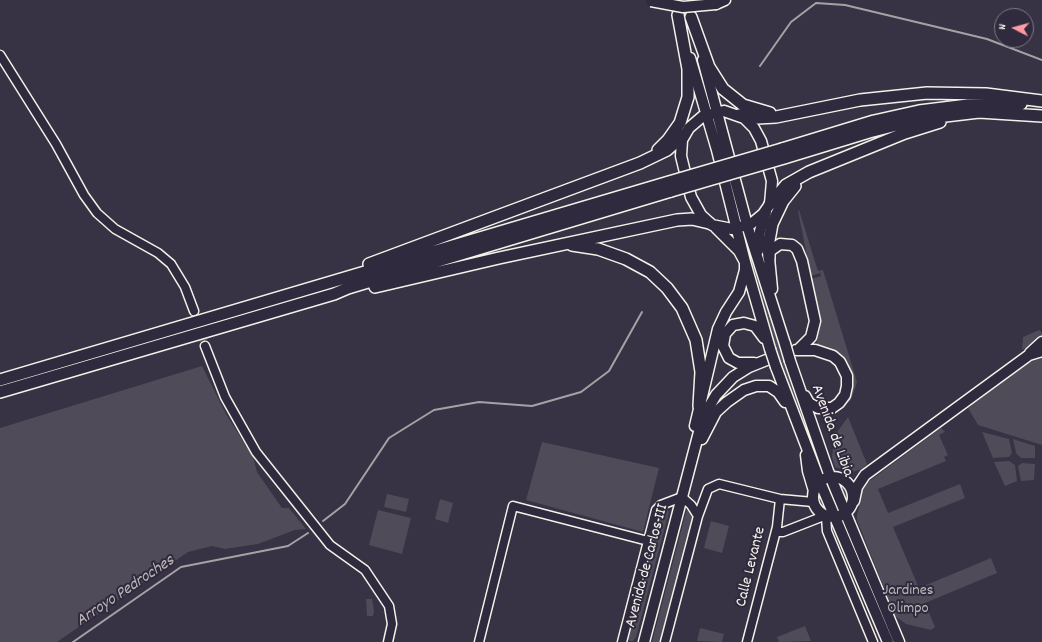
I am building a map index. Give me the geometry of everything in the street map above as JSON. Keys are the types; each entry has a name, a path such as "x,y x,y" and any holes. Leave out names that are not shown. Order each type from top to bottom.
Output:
{"highway":[{"path":"640,163 659,150 668,140 680,123 685,108 689,78 678,15"},
{"path":"691,17 708,67 723,89 746,107 785,116"},
{"path":"739,115 761,118 785,116 860,100 927,93 986,94 1042,101"},
{"path":"3,393 334,294 348,288 783,153 874,121 924,110 991,104 1042,106"},
{"path":"783,153 912,121 967,113 1042,116"},
{"path":"768,207 786,185 809,172 905,133 955,119 1003,114"},
{"path":"322,284 333,278 640,163 667,150 686,131"},
{"path":"769,258 770,234 776,212 790,191 809,172"},
{"path":"0,380 322,284 334,282 670,187"},
{"path":"334,294 349,293 499,258 677,220 692,219 710,224"},
{"path":"564,245 598,249 622,257 650,272 667,288 682,308 696,340 701,372 699,406"}],"main road":[{"path":"650,0 683,7 720,2"},
{"path":"673,0 695,75 697,106 686,131 681,156 691,197 696,209 710,224 730,240 745,262 742,284 723,317 718,329 684,468 686,481"},
{"name":"Avenida de Libia","path":"686,0 747,225 784,344 798,386 836,477 847,513 899,642"},
{"name":"Avenida de Libia","path":"695,75 717,150 745,262 769,346 768,363 794,416 804,441 820,482 829,517 887,642"},
{"path":"686,131 700,118 706,115 717,112 729,112 739,115 751,124 761,141 772,181 768,207 758,239 760,265"},
{"path":"710,224 722,228 737,228 755,221 768,207"},
{"path":"774,309 769,258 770,251 774,246 786,243 797,249 802,261 815,321 811,337 796,350 815,350 833,356 844,369 848,381 842,400 836,406 824,409 809,403 798,386"},
{"path":"768,363 743,363 732,360 727,356 723,346 725,334 733,325 747,323 756,328 769,346"},
{"path":"804,441 808,471 814,491 813,502 818,511 829,517 847,513 854,501 857,486 864,475 1029,355 1042,342"},
{"path":"1029,355 1042,351"},
{"name":"Avenida de Carlos III","path":"644,642 702,420 716,395 738,374 768,363"},
{"path":"692,457 698,452 706,430 716,412 732,397 750,387 765,386 776,390 794,416"},
{"path":"814,491 820,482 836,477 864,475"},
{"path":"836,477 850,484 854,501"}],"street":[{"path":"0,55 56,144 84,196 97,213 115,229 158,253 171,264 186,287 194,311"},
{"path":"205,346 224,397 247,438 279,482 325,539 344,556 365,570 389,606 392,624 388,642"},
{"path":"665,642 703,498 708,489 713,485 719,484 780,499 813,502"},
{"name":"Avenida de Carlos III","path":"622,642 656,510 661,505 682,497 691,505 698,516"},
{"name":"Calle Levante","path":"747,642 776,532 780,499"},
{"path":"479,642 513,506 648,541"},
{"path":"776,532 783,532 829,517"},
{"name":"Avenida de Libia","path":"829,517 827,531 873,642"}],"green space":[{"path":"799,210 818,271 823,270 857,382 851,400 843,408 834,412 850,374 845,362 819,348 817,344 821,319 812,279 821,276 820,273 811,276"},
{"path":"744,233 758,273 785,365 822,467 820,468 773,342"},
{"path":"1039,330 1042,333 1042,336 1022,350 1023,337"},
{"path":"1042,357 1042,445 978,425 968,408 1029,363"},
{"path":"202,366 226,414 253,457 257,472 282,508 289,508 306,529 295,530 258,544 225,549 212,546 188,552 57,642 0,642 0,428"},
{"path":"848,417 867,464 862,469 852,472 835,467 832,457 835,435"},
{"name":"Jardines Olimpo","path":"941,428 945,432 939,435 948,455 944,457 946,461 878,489 888,513 960,484 965,498 893,527 919,588 991,558 997,573 925,603 935,627 931,630 906,624 895,616 857,520 857,515 864,485"},
{"path":"982,432 1009,439 1012,453 1009,457 993,458"},
{"path":"1013,439 1035,446 1035,458 1021,458 1016,453"},
{"path":"542,442 659,468 643,532 526,500"},
{"path":"1009,461 1015,465 1017,481 1005,486 994,462"},
{"path":"1022,463 1035,464 1034,480 1021,481 1018,466"},
{"path":"838,483 845,485 849,491 850,496 848,505"},
{"path":"387,494 409,499 406,512 384,507"},
{"path":"440,499 453,503 448,523 435,519"},
{"path":"666,507 669,512 636,637 633,641 630,641 627,639 628,628 632,628 658,528 654,527 656,519 660,519 662,511 658,510"},
{"path":"687,508 693,518 691,536 687,535 661,636 665,638 664,642 652,642"},
{"path":"378,510 411,518 402,554 369,545"},
{"path":"711,521 729,526 722,553 704,548"},
{"path":"366,599 372,599 374,611 373,616 367,616"},
{"path":"805,626 811,641 779,642 777,637"},
{"path":"700,628 724,634 722,642 697,641"}],"waterway":[{"name":"Arroyo Pedroches","path":"760,66 791,22 816,3 845,5 987,39 1042,60"},
{"name":"Arroyo Pedroches","path":"323,521 345,504 389,438 434,410 479,402 532,406 581,392 609,371 642,312"},
{"name":"Arroyo Pedroches","path":"73,642 181,567 288,546 308,533"}],"tunnel":[{"path":"194,311 205,346"},
{"path":"769,359 795,351"}]}
